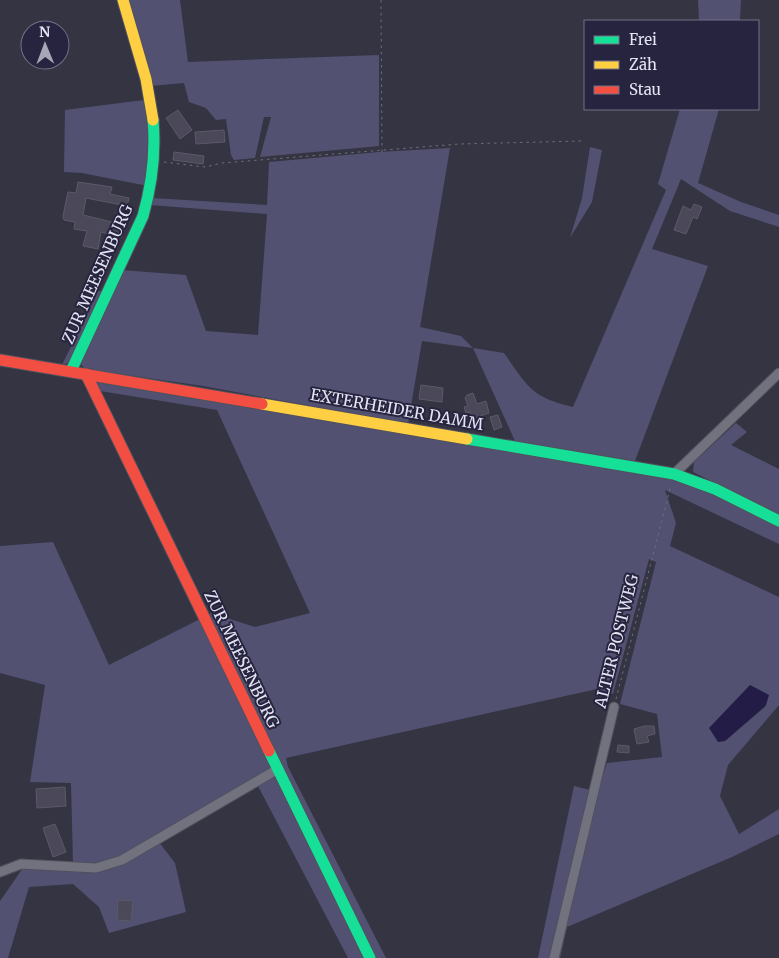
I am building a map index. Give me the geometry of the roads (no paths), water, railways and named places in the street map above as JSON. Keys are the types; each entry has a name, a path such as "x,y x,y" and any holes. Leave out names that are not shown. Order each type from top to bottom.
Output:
{"street":[{"name":"ZUR MEESENBURG","path":"72,371 94,317 143,215 150,190 154,133 143,70 123,0"},
{"name":"EXTERHEIDER DAMM","path":"0,360 674,474 715,490 779,521"},
{"path":"674,474 779,373"},
{"name":"ZUR MEESENBURG","path":"86,374 370,958"},
{"name":"ALTER POSTWEG","path":"554,958 614,707"},
{"path":"0,872 21,864 96,868 122,860 278,769"}]}
